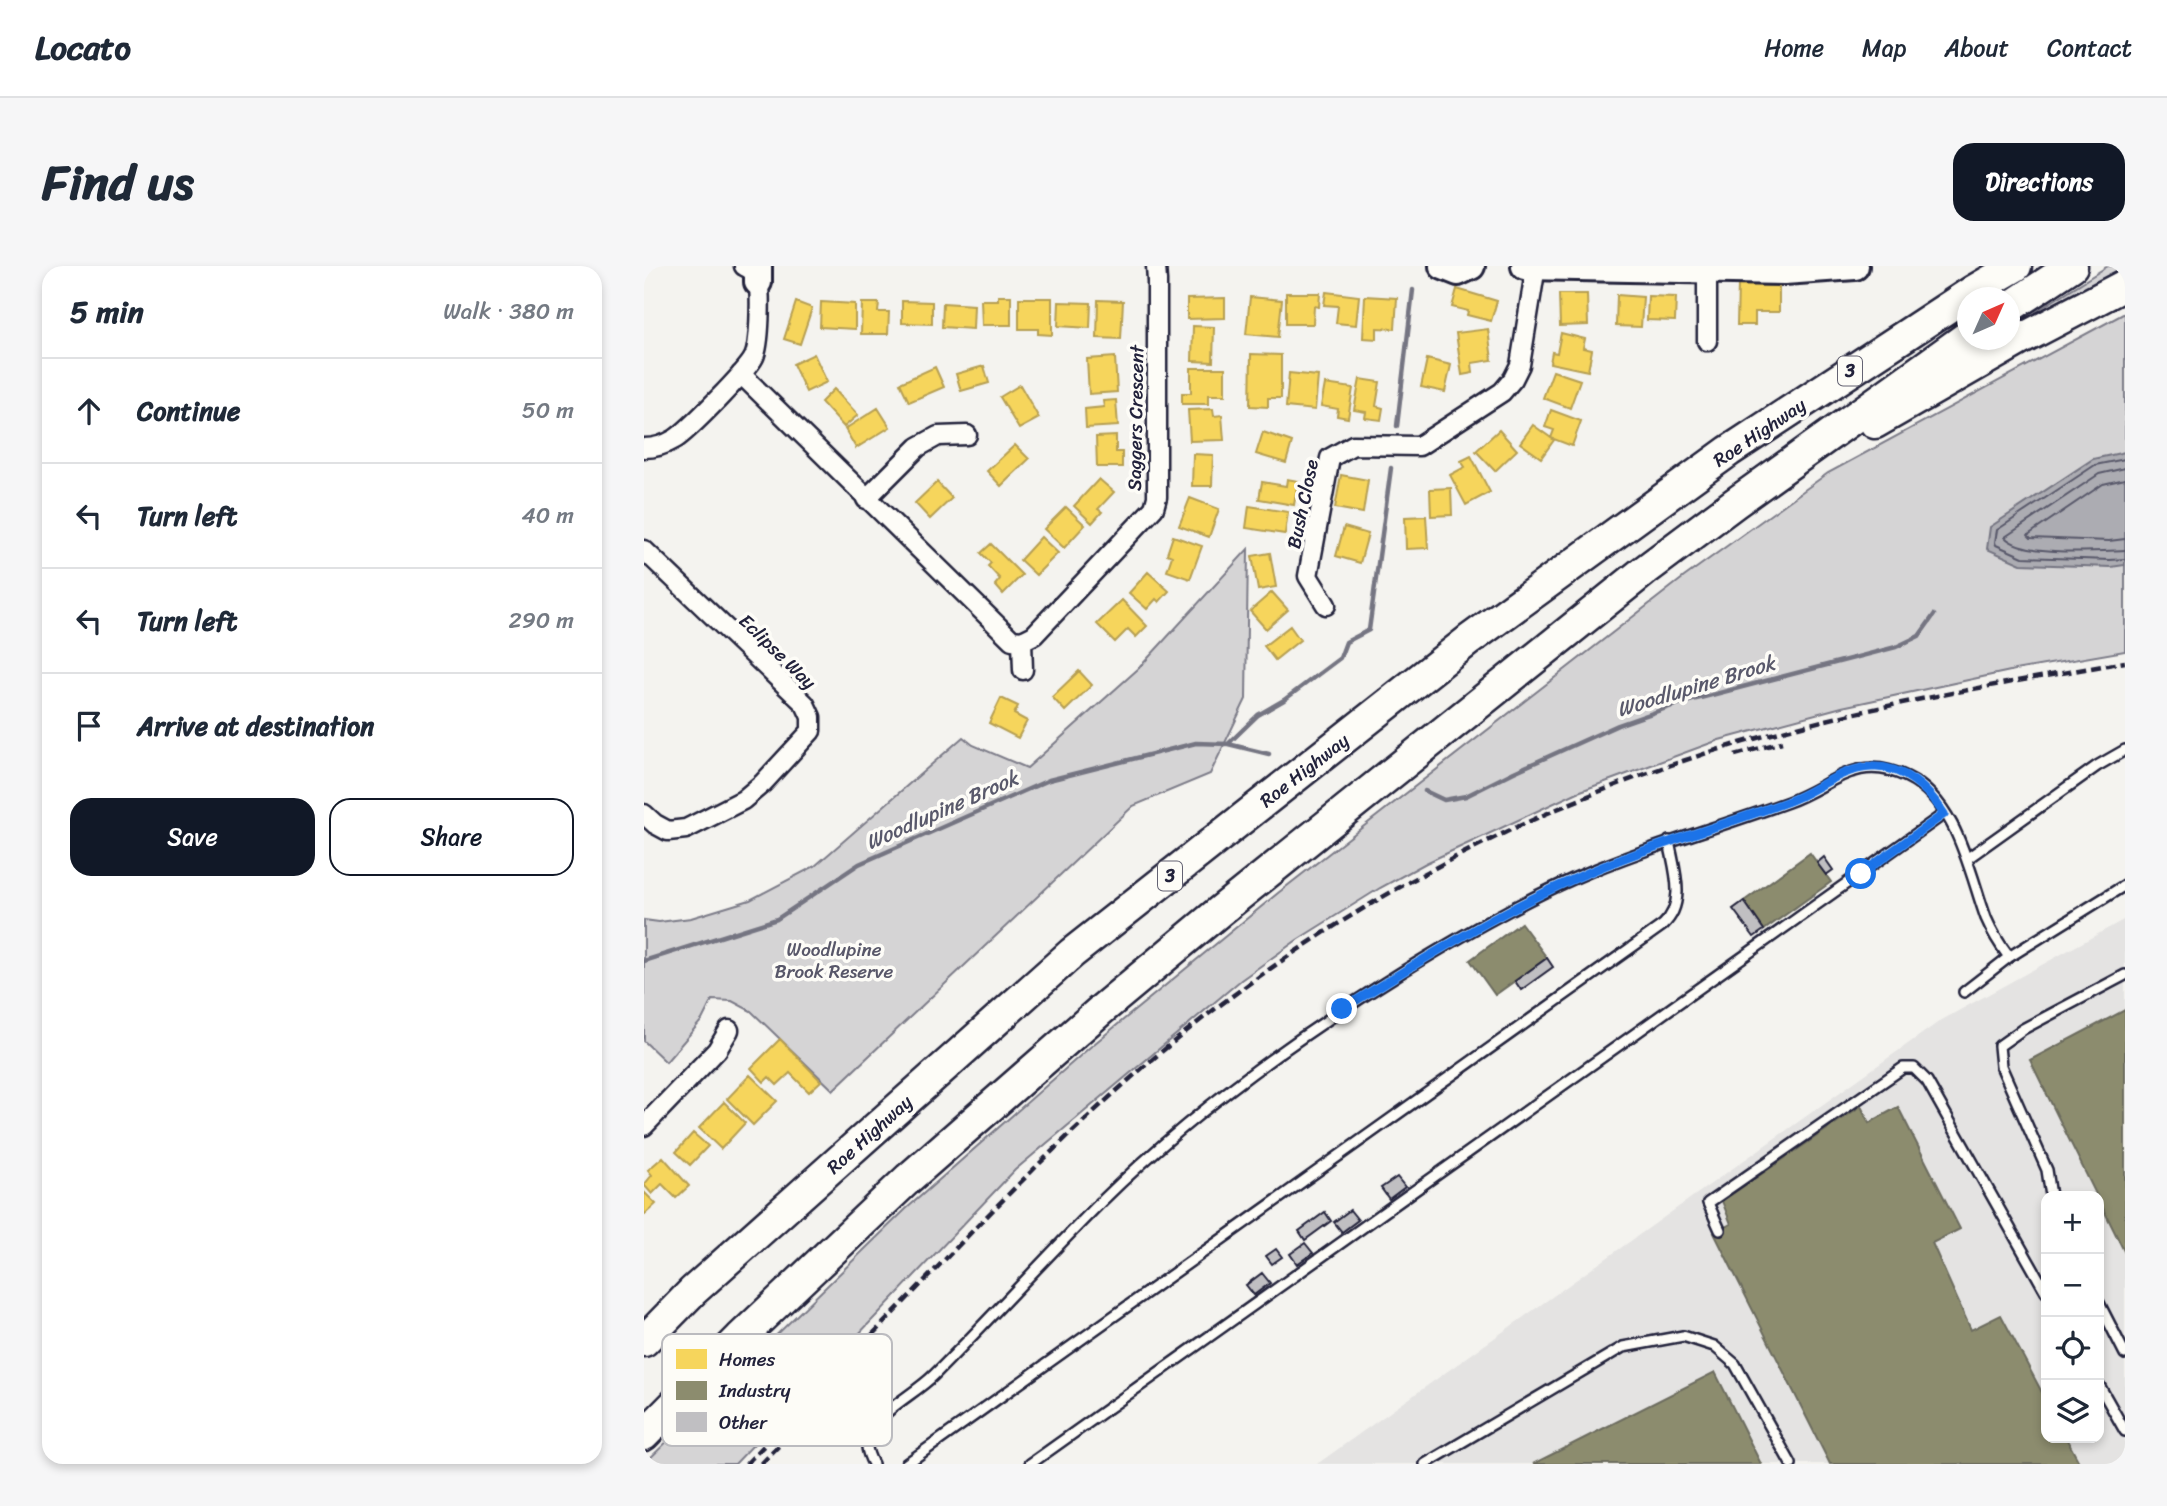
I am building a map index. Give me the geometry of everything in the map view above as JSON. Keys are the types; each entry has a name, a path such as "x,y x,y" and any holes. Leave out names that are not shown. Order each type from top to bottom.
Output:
{"highway":[{"path":"1979,287 2009,266"},
{"name":"Roe Highway","path":"1980,287 2016,266"},
{"path":"2020,300 2072,266"},
{"path":"1735,503 2018,341 2125,285"},
{"name":"Roe Highway","path":"644,1341 692,1291 1083,944 1481,631 1729,452 1957,302"},
{"name":"3","path":"744,1334 909,1178 1101,1010 1220,911 1513,675 1735,503 1957,344"},
{"name":"3","path":"644,1435 662,1417"}],"main road":[{"path":"1443,266 1458,272 1472,266"},
{"path":"1523,266 1784,271 1855,266"}],"street":[{"name":"Saggers Crescent","path":"1022,641 1034,635 1154,508 1157,497 1156,266"},
{"name":"Bush Close","path":"1523,266 1526,326"},
{"name":"Bush Close","path":"1326,606 1308,576 1330,458 1353,445 1419,446 1488,403 1513,379 1520,365 1536,266"},
{"path":"1707,268 1707,341"},
{"path":"644,448 656,448 676,438 741,374 754,357 759,340 758,270"},
{"path":"741,374 1012,639 1022,641 1023,670"},
{"path":"866,499 918,447 938,436 967,435"},
{"name":"Eclipse Way","path":"644,550 805,704 811,717 811,731 763,783 743,800 686,829 668,831 654,824 644,814"},
{"path":"644,1126 717,1050 729,1030"}],"lane":[{"path":"1968,858 2096,766 2125,750"},
{"path":"892,1410 932,1378 1066,1236 1122,1181 1228,1091 1342,1009 1491,919 1573,879 1669,841 1789,801 1849,772 1874,766 1887,768 1917,782 1944,814 1968,858 1987,922 2009,957"},
{"path":"1030,1464 1944,814"},
{"path":"906,1464 1664,925 1674,914 1678,900 1669,841"},
{"path":"1964,992 2009,957 2125,885"},
{"path":"2049,1191 2047,1170 2001,1066 1999,1046 2023,1029 2125,975"},
{"path":"1720,1230 1708,1203 1903,1068 1914,1068 1927,1081 2041,1283"},
{"path":"2104,1313 2125,1354"},
{"path":"1425,1464 1623,1347 1682,1336 1713,1346 1735,1364 1791,1464"},
{"path":"2104,1394 2125,1431"},
{"path":"867,1446 873,1464"}],"shaded area":[{"path":"2125,919 2125,1464 1317,1464 1940,1021"}],"green space":[{"path":"2108,266 2125,266 2125,277 2020,335 2020,322"},
{"path":"2125,313 2125,651 2015,670 1842,707 1719,740 1578,792 1426,863 1380,888 1297,940 1241,980 1015,1170 859,1334 778,1334 906,1209 1089,1048 1278,893 1684,577 1828,473"},
{"name":"Woodlupine Brook Reserve","path":"1248,549 1246,699 1210,774 1133,806 833,1090 751,1011 732,1001 712,1000 702,1020 666,1062 644,1041 644,920 659,922 691,918 750,900 815,866 963,737 973,745 1027,768 1138,669"},
{"path":"662,1446 752,1446 735,1464 644,1464"}],"water":[{"path":"2125,452 2125,565 2111,567 2021,564 1987,549 1990,527 2093,459"}],"building: Homes":[{"path":"1738,285 1779,286 1779,312 1755,312 1755,325 1737,325"},
{"path":"1457,289 1497,301 1491,321 1467,315 1468,311 1452,307"},
{"path":"1326,292 1359,296 1356,325 1336,323 1338,306 1324,305"},
{"path":"1286,293 1320,293 1319,307 1314,306 1313,324 1286,324"},
{"path":"1559,294 1587,294 1588,325 1560,326"},
{"path":"1617,295 1643,297 1641,327 1616,326"},
{"path":"998,296 1011,296 1011,325 982,325 981,300 998,300"},
{"path":"1365,296 1397,298 1395,329 1377,328 1377,339 1363,338"},
{"path":"1648,296 1676,297 1675,321 1647,320"},
{"path":"1250,297 1282,300 1278,337 1246,334"},
{"path":"1019,298 1052,298 1052,335 1038,334 1038,329 1019,329"},
{"path":"1225,298 1225,318 1187,319 1187,299"},
{"path":"1098,300 1123,301 1121,339 1097,338"},
{"path":"902,301 932,302 932,324 902,323"},
{"path":"796,302 812,308 800,344 784,339"},
{"path":"821,302 855,304 855,329 820,327"},
{"path":"1059,302 1091,303 1090,328 1058,326"},
{"path":"862,303 879,303 878,312 889,312 888,334 861,334"},
{"path":"943,303 974,305 973,329 942,327"},
{"path":"1193,326 1214,327 1213,362 1192,361"},
{"path":"1488,329 1492,360 1472,363 1473,373 1462,375 1456,333"},
{"path":"1561,333 1585,339 1583,348 1592,350 1588,371 1550,363 1552,352 1557,353"},
{"path":"814,354 827,382 806,392 793,364"},
{"path":"1251,354 1281,355 1281,398 1268,398 1268,407 1250,406"},
{"path":"1115,357 1117,392 1089,394 1087,359"},
{"path":"1427,359 1451,365 1445,392 1421,387"},
{"path":"984,366 989,383 961,391 956,374"},
{"path":"935,367 944,387 909,402 900,383"},
{"path":"1191,368 1225,368 1225,395 1208,395 1208,404 1182,404 1182,393 1191,393"},
{"path":"1553,371 1580,380 1570,408 1543,398"},
{"path":"1289,373 1318,376 1315,410 1286,407"},
{"path":"1360,379 1380,382 1376,406 1383,408 1381,420 1365,418 1366,412 1354,410"},
{"path":"1325,384 1353,388 1348,418 1337,416 1338,409 1321,406"},
{"path":"1020,385 1039,418 1019,429 1000,397"},
{"path":"834,389 858,415 844,427 821,402"},
{"path":"1116,400 1118,426 1086,428 1085,409 1104,407 1103,401"},
{"path":"878,408 890,427 856,448 845,429"},
{"path":"1213,409 1214,416 1222,415 1224,440 1190,441 1188,410"},
{"path":"1551,410 1581,421 1572,446 1551,438 1554,430 1545,427"},
{"path":"1533,425 1554,440 1541,458 1520,443"},
{"path":"1499,430 1517,450 1495,471 1476,451"},
{"path":"1263,432 1292,442 1286,463 1256,454"},
{"path":"1116,436 1116,452 1122,452 1122,467 1097,467 1096,437"},
{"path":"1015,445 1029,459 1001,486 987,471"},
{"path":"1193,454 1213,455 1212,486 1192,486"},
{"path":"1471,456 1490,492 1466,505 1450,475 1465,467 1461,461"},
{"path":"1341,475 1368,480 1363,513 1335,508"},
{"path":"1099,479 1114,492 1098,509 1102,512 1092,523 1074,506"},
{"path":"1287,479 1298,481 1294,505 1259,499 1262,482 1286,486"},
{"path":"937,482 952,498 930,519 915,503"},
{"path":"1451,488 1452,515 1431,516 1430,489"},
{"path":"1190,498 1219,509 1209,537 1179,526"},
{"path":"1249,506 1288,512 1285,534 1246,528"},
{"path":"1066,507 1085,525 1064,548 1044,529"},
{"path":"1426,516 1428,548 1406,549 1405,517"},
{"path":"1344,527 1368,534 1360,563 1336,556"},
{"path":"1173,536 1202,546 1190,579 1167,571 1172,556 1167,554"},
{"path":"1041,537 1058,553 1036,575 1020,560"},
{"path":"991,544 1022,575 1003,594 995,585 1000,579 988,566 991,563 981,553"},
{"path":"1270,553 1276,587 1258,590 1252,556"},
{"path":"1148,572 1169,591 1159,602 1156,599 1147,609 1129,593"},
{"path":"1272,592 1288,610 1266,629 1250,611"},
{"path":"1122,600 1147,626 1136,637 1128,629 1115,642 1097,624"},
{"path":"1290,626 1300,640 1275,660 1264,646"},
{"path":"1079,671 1092,685 1065,711 1052,697"},
{"path":"1001,698 1018,706 1014,714 1027,721 1018,738 989,723"},
{"path":"780,1039 821,1081 809,1092 790,1073 777,1085 769,1077 764,1082 751,1068"},
{"path":"750,1075 777,1101 753,1125 727,1099"},
{"path":"724,1102 745,1123 721,1149 699,1128"},
{"path":"693,1133 708,1146 690,1165 676,1152"},
{"path":"663,1157 689,1186 676,1198 662,1184 652,1194 644,1185 652,1175 648,1170"},
{"path":"644,1192 656,1204 644,1215"}],"building: Industry":[{"path":"1810,853 1831,882 1764,930 1744,901"},
{"path":"1521,923 1547,958 1495,995 1470,960"},
{"path":"2125,1010 2125,1253 2104,1210 2104,1191 2094,1191 2030,1060"},
{"path":"1861,1106 1869,1123 1898,1107 1960,1229 1932,1243 1971,1330 2001,1315 2041,1391 2041,1443 2069,1443 2080,1464 1830,1464 1714,1233 1731,1224 1722,1201"},
{"path":"1715,1372 1761,1464 1533,1464"}],"building: Other":[{"path":"1824,857 1833,870 1826,875 1817,863"},
{"path":"1744,901 1764,930 1754,937 1733,909"},
{"path":"1547,958 1553,967 1521,990 1515,981"},
{"path":"1397,1177 1405,1187 1389,1199 1381,1188"},
{"path":"1350,1210 1358,1220 1342,1232 1334,1222"},
{"path":"1325,1212 1331,1221 1305,1240 1299,1231"},
{"path":"1305,1243 1313,1253 1297,1264 1290,1254"},
{"path":"1276,1249 1282,1257 1272,1264 1266,1256"},
{"path":"1262,1273 1270,1283 1254,1295 1246,1285"}],"waterway":[{"path":"1397,426 1413,290"},
{"path":"1228,744 1258,715 1284,700 1340,658 1346,642 1369,630 1391,468"},
{"name":"Woodlupine Brook","path":"1425,791 1444,800 1466,796 1618,725 1681,703 1896,647 1919,636 1934,615"},
{"name":"Woodlupine Brook","path":"644,961 777,919 859,864 1049,780 1196,743 1228,744 1269,754"}],"railway":[{"path":"873,1334 1078,1126 1156,1056 1239,991 1298,950 1421,875 1485,842 1618,784 1754,739 1846,715 2125,662"},
{"path":"1735,755 1782,742"},
{"path":"746,1464 764,1446"},
{"path":"761,1464 779,1446"}],"route":[{"path":"1342,1009 1491,919 1573,879 1636,853 1789,801 1849,772 1874,766 1887,768 1917,782 1936,801 1944,814 1861,874"}]}
